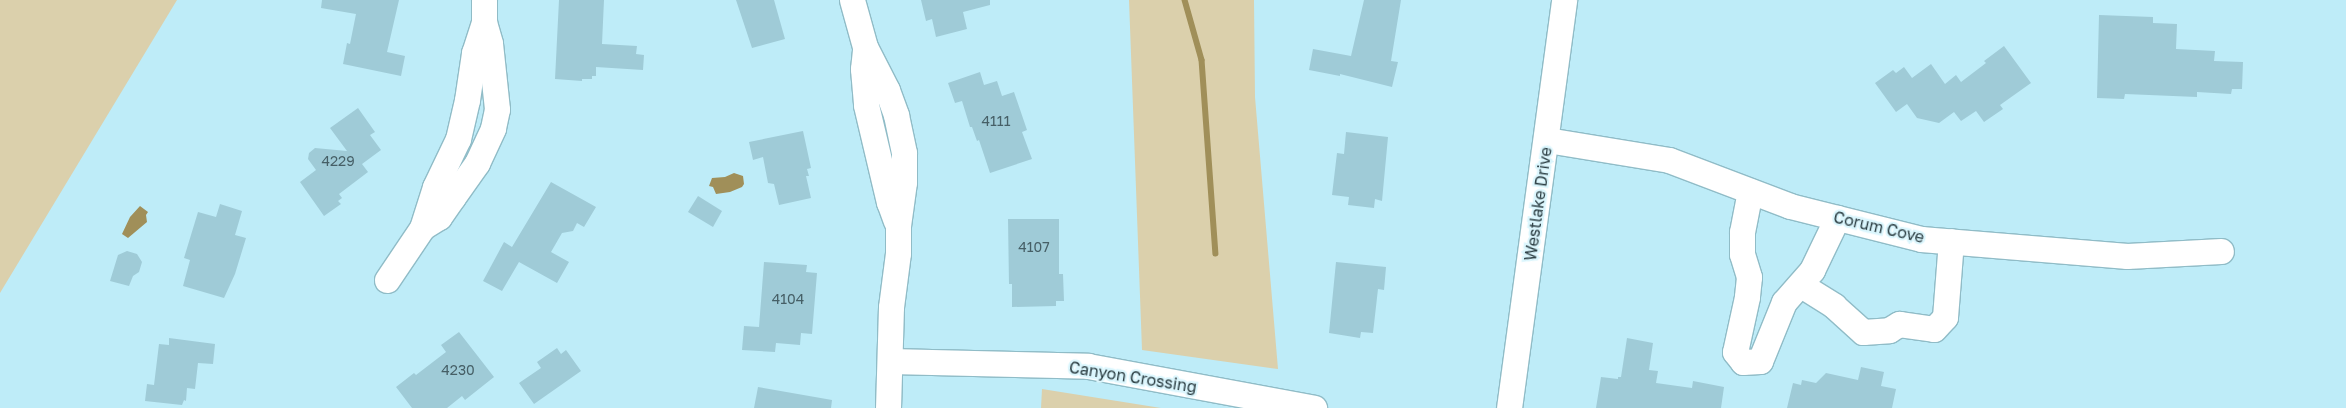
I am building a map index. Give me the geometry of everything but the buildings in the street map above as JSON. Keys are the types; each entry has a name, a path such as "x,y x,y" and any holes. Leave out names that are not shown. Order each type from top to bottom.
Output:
{"street":[{"path":"852,0 865,47 863,70 866,106 889,202 898,226 888,408"},
{"name":"Westlake Drive","path":"1509,408 1547,140 1564,0"},
{"path":"388,280 422,228 435,187 458,139 467,100 474,52 484,11"},
{"name":"Corum Cove","path":"1547,140 1669,160 1790,206 1922,239 2127,256 2221,252"},
{"path":"1750,191 1742,232 1742,254 1749,277 1735,352 1743,362 1760,362 1784,302 1801,285 1812,270 1837,218"},
{"path":"1801,285 1834,306 1863,332 1889,330 1899,324 1934,329 1945,317 1951,241"},
{"name":"Canyon Crossing","path":"890,361 1088,366 1314,408"}],"shaded area":[{"path":"0,0 177,0 0,293"},
{"path":"1129,0 1254,0 1255,97 1278,369 1142,350"},
{"path":"734,173 743,176 744,184 742,187 730,192 716,194 713,187 709,186 712,178 725,177"},
{"path":"140,206 148,212 146,215 147,222 128,238 122,234 130,217"},
{"path":"1042,389 1161,408 1041,408"}],"waterway":[{"path":"1185,0 1202,60 1216,253"}]}
